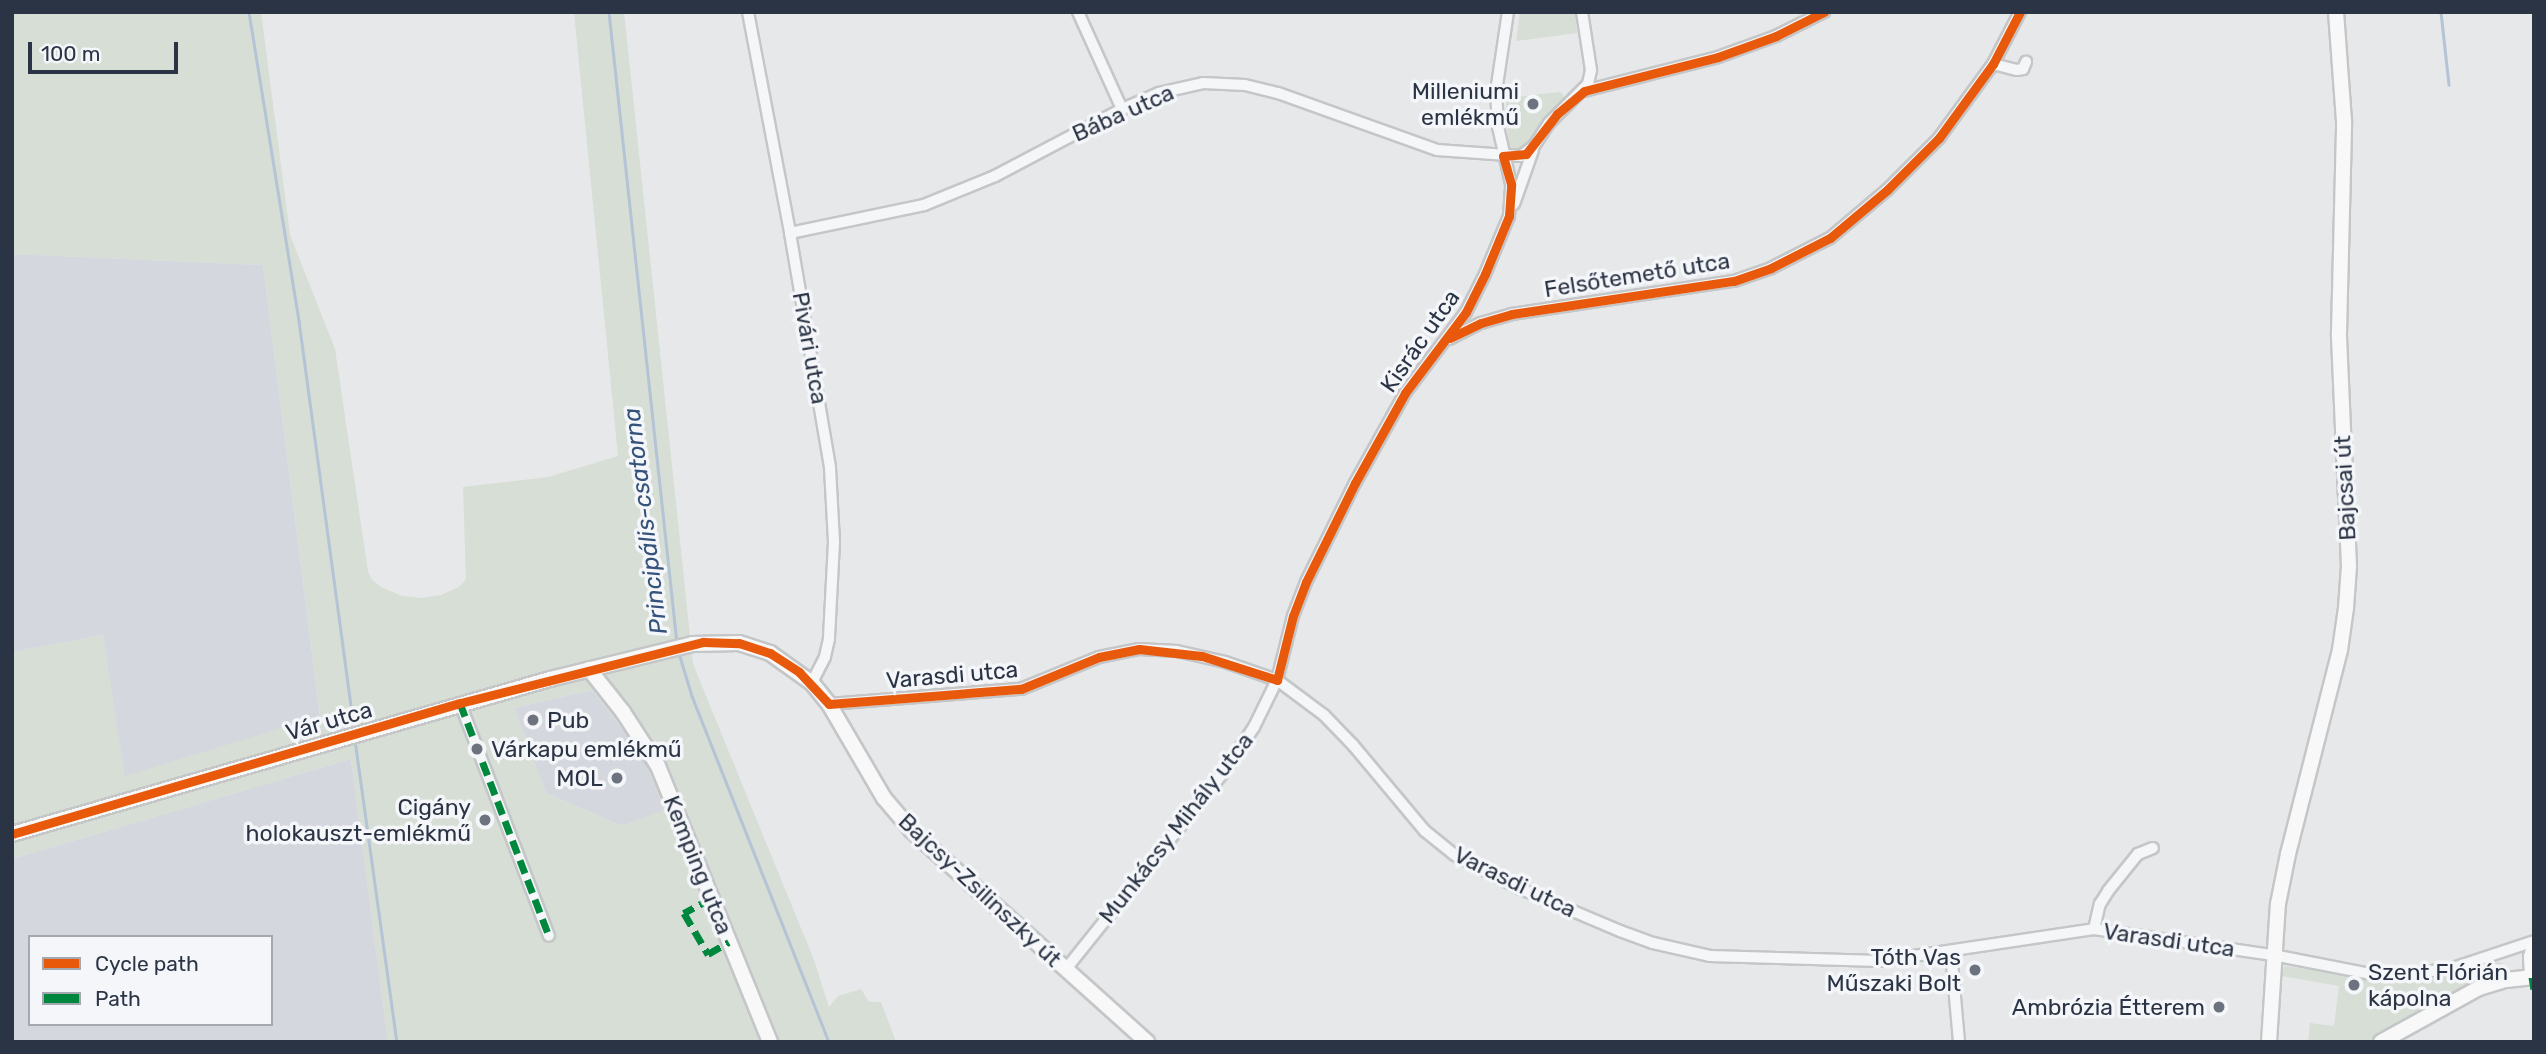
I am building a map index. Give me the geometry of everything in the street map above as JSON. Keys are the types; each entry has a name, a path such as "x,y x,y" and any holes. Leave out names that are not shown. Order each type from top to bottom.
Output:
{"main road":[{"name":"Bajcsai út","path":"2269,1042 2274,997 2273,955 2288,854 2340,650 2349,566 2339,333 2344,121 2336,12"},
{"name":"Bajcsy-Zsilinszky út","path":"658,652 692,643 730,642 759,649 785,662 812,683 829,704 884,798 912,831 1147,1042"},
{"name":"Vár utca","path":"12,834 460,703 658,652"},
{"name":"Kemping utca","path":"589,669 612,696 658,766 769,1042"},
{"path":"2381,1042 2479,988 2533,981 2530,957 2534,943"}],"street":[{"name":"Pivári utca","path":"748,12 823,421 834,515 829,639 825,657 812,683"},
{"path":"1078,12 1122,109"},
{"name":"Kisrác utca","path":"1277,680 1293,616 1306,582 1405,393 1474,298 1509,216 1511,184 1503,156 1496,92 1508,12"},
{"path":"1582,12 1591,70 1584,91"},
{"path":"1503,156 1521,156 1534,146 1558,114 1584,91 1718,57 1776,36 1824,12"},
{"name":"Felsőtemető utca","path":"1444,342 1481,323 1512,314 1734,281 1789,260 1830,238 1917,162 1958,115 1993,64 2020,12"},
{"path":"1993,64 2017,70 2023,69 2026,62"},
{"name":"Bába utca","path":"790,233 924,205 995,176 1122,109 1159,93 1189,85 1245,85 1278,93 1437,150 1503,156"},
{"path":"1509,216 1534,146"},
{"name":"Varasdi utca","path":"829,704 1021,690 1099,657 1139,649 1202,656 1277,680 1324,715 1353,745 1425,831 1441,846 1475,867 1521,890 1620,931 1680,951 1728,958 1880,961 2094,929 2273,955 2371,974 2410,974 2453,968 2534,943"},
{"name":"Munkácsy Mihály utca","path":"1066,969 1223,773 1255,727 1277,680"},
{"path":"460,703 549,936"},
{"path":"2094,929 2100,904 2108,891 2138,854 2153,848"},
{"path":"1951,952 1959,1042"}],"shaded area":[{"path":"12,12 261,12 290,235 335,349 368,572 372,580 381,587 402,596 421,598 441,595 459,587 466,579 463,487 548,477 618,456 574,12 624,12 693,664 814,960 829,1007 838,996 861,989 869,1002 881,1002 896,1042 388,1042 351,759 12,859 12,652 103,635 125,776 320,716 263,265 12,254","holes":["592,690 643,756 664,810 622,826 546,793 514,708"]},
{"path":"1520,12 1575,12 1577,33 1516,41"},
{"path":"1559,92 1563,94 1564,101 1531,142 1521,150 1508,148 1506,98"},
{"path":"12,254 263,265 320,717 124,777 103,635 12,652"},
{"path":"592,690 643,756 665,810 622,826 546,793 514,708"},
{"path":"351,759 388,1042 12,1042 12,859"},
{"path":"2492,961 2503,963 2503,970 2445,998 2369,1042 2308,1042 2310,1023 2334,1026 2339,986 2282,976 2284,966 2389,980 2437,975"}],"waterway":[{"path":"249,12 299,321 354,730"},
{"name":"Principális-csatorna","path":"609,12 677,643"},
{"path":"2441,12 2449,85"},
{"name":"Principális-csatorna","path":"679,653 692,696 829,1042"},
{"path":"355,740 397,1042"}],"marked path":[{"path":"460,703 549,936"},
{"path":"712,898 684,913 708,954 729,942"},
{"path":"2532,977 2534,989"}],"cycle path":[{"path":"12,834 460,703 703,642 739,643 770,653 799,672 829,704 1021,689 1099,657 1139,649 1202,656 1277,680 1293,616 1306,582 1355,483 1405,393 1466,312 1485,274 1509,216 1511,184 1503,156 1526,154 1557,114 1584,91 1718,57 1776,36 1824,12"},
{"path":"1450,338 1481,323 1512,314 1734,281 1771,268 1830,238 1887,190 1939,138 1993,64 2020,12"}],"place":[{"name":"Milleniumi emlékmű","path":"1533,104"},
{"name":"Pub","path":"533,720"},
{"name":"Várkapu emlékmű","path":"477,749"},
{"name":"MOL","path":"617,778"},
{"name":"Cigány holokauszt-emlékmű","path":"485,820"},
{"name":"Tóth Vas Műszaki Bolt","path":"1975,970"},
{"name":"Szent Flórián kápolna","path":"2354,985"},
{"name":"Ambrózia Étterem","path":"2219,1007"}]}
